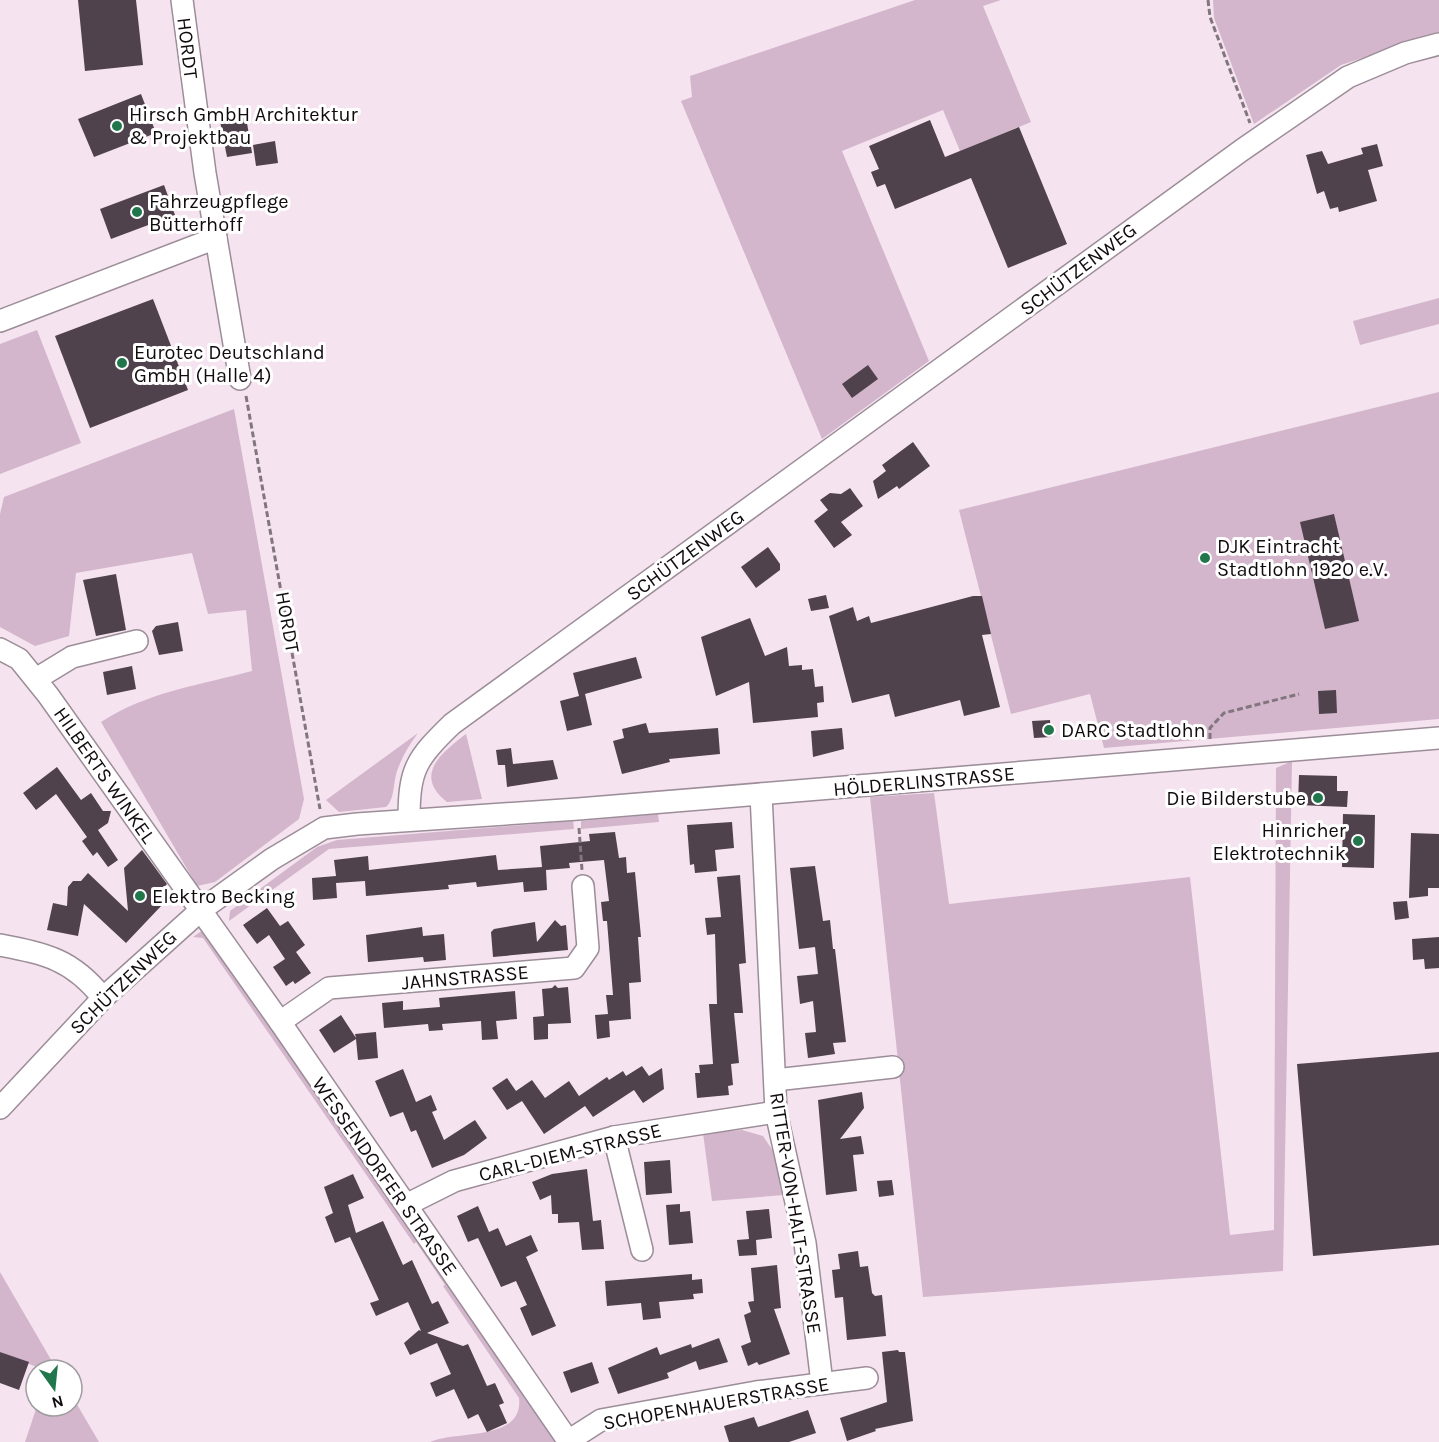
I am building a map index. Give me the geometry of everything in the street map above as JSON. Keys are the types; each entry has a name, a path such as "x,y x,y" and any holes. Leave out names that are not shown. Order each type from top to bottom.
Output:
{"street":[{"name":"HORDT","path":"182,0 216,238 243,388"},
{"name":"SCHÜTZENWEG","path":"0,1108 103,998 201,910 273,859 324,828 409,820 409,784 425,750 452,724 1256,141 1348,77 1405,53 1439,44"},
{"path":"0,321 216,238"},
{"path":"36,679 72,657 137,641"},
{"name":"HILBERTS WINKEL","path":"0,649 19,659 36,679 201,910"},
{"name":"HÖLDERLINSTRASSE","path":"409,820 578,809 1439,738"},
{"name":"RITTER-VON-HALT-STRASSE","path":"761,794 776,1112 805,1243 822,1383"},
{"name":"JAHNSTRASSE","path":"280,1022 329,988 574,968 588,948 583,886"},
{"name":"WESSENDORFER STRASSE","path":"201,910 569,1441"},
{"path":"0,945 50,955 88,978 103,998"},
{"name":"RITTER-VON-HALT-STRASSE","path":"775,1080 893,1067"},
{"name":"CARL-DIEM-STRASSE","path":"406,1205 454,1181 614,1137 776,1112"},
{"path":"614,1137 642,1250"},
{"name":"SCHOPENHAUERSTRASSE","path":"569,1441 602,1420 756,1392 867,1378"}],"path":[{"path":"1208,0 1210,17 1256,141"},
{"name":"HORDT","path":"243,388 250,416 324,828"},
{"path":"1211,757 1210,728 1224,713 1299,694"},
{"path":"578,809 583,886"}],"shaded area":[{"path":"915,0 1001,0 983,6 1031,122 960,151 943,110 842,151 929,361 822,439 681,101 692,97 690,76"},
{"path":"1213,0 1439,0 1439,33 1341,65 1254,124 1214,18"},
{"path":"1439,298 1439,324 1360,345 1353,321"},
{"path":"37,330 81,443 0,474 0,344"},
{"name":"DJK Eintracht Stadtlohn 1920 e.V.","path":"1439,392 1439,719 1104,748 1090,694 1011,714 959,510"},
{"path":"234,409 304,799 299,819 215,882 197,886 101,722 155,696 252,671 246,610 208,614 192,553 76,573 69,636 35,646 0,627 0,514 4,497"},
{"path":"418,733 401,761 391,800 386,807 339,812 326,800"},
{"path":"466,734 482,799 447,802 437,792 432,783 431,774 440,757"},
{"path":"1292,761 1283,1271 923,1297 870,797 934,793 949,904 1190,877 1230,1235 1274,1230 1276,768"},
{"path":"658,814 659,822 581,829 581,821"},
{"path":"573,821 574,829 329,849 229,921 230,911 317,847 337,840"},
{"path":"203,930 564,1442 430,1442 500,1428 511,1422 518,1412 519,1398 416,1242 414,1244 203,938 193,937"},
{"path":"742,1130 763,1136 775,1154 784,1195 712,1201 703,1133"},
{"path":"0,1272 50,1358 24,1358 24,1362 0,1352"},
{"path":"84,1416 99,1442 25,1442 33,1418"}],"building":[{"path":"78,0 136,0 143,65 85,71"},
{"name":"Hirsch GmbH Architektur & Projektbau","path":"141,94 156,133 94,157 78,119"},
{"path":"245,111 252,153 227,157 219,116"},
{"path":"930,120 945,157 1019,127 1067,244 1008,268 971,178 895,209 885,184 877,187 871,172 879,169 869,146"},
{"path":"275,141 278,163 256,166 253,145"},
{"path":"1377,144 1383,166 1368,170 1377,201 1339,212 1338,207 1330,209 1324,191 1317,194 1306,155 1322,151 1328,164 1363,154 1361,148"},
{"name":"Fahrzeugpflege Bütterhoff","path":"164,185 175,215 111,239 100,209"},
{"name":"Eurotec Deutschland GmbH (Halle 4)","path":"153,299 188,390 90,428 55,336"},
{"path":"868,365 878,379 852,398 842,384"},
{"path":"913,442 930,466 899,489 897,486 878,499 873,481 886,471 882,465"},
{"path":"850,488 863,506 841,522 852,535 834,548 814,521 828,510 820,500 830,493 841,494"},
{"path":"1334,514 1359,621 1325,629 1300,522"},
{"path":"768,547 780,564 780,570 756,588 741,567"},
{"path":"116,574 126,630 96,636 83,580"},
{"path":"826,595 829,608 811,611 808,599"},
{"path":"973,596 982,596 991,634 982,635 1000,707 964,716 960,700 895,717 889,694 852,703 829,616 853,607 857,621 869,616 871,623"},
{"path":"750,618 765,656 787,647 789,666 802,665 802,670 813,669 815,687 823,686 824,702 817,703 818,717 753,723 749,682 716,696 701,637"},
{"path":"178,622 183,651 159,655 152,631 156,626"},
{"path":"636,657 642,678 585,694 592,725 567,731 560,701 579,696 573,673"},
{"path":"132,666 136,689 107,695 103,672"},
{"path":"1336,690 1337,713 1319,714 1318,691"},
{"name":"DARC Stadtlohn","path":"1050,720 1051,737 1034,738 1032,721"},
{"path":"646,723 649,733 718,728 720,754 669,759 670,762 622,774 613,741 624,738 622,729"},
{"path":"842,728 844,749 813,757 811,731"},
{"path":"511,748 513,764 553,760 558,779 507,787 505,765 498,765 496,750"},
{"path":"57,767 81,800 91,793 103,811 111,811 108,823 98,830 118,860 108,867 97,852 93,856 82,841 87,837 56,794 36,810 23,793"},
{"name":"Die Bilderstube","path":"1299,775 1337,776 1337,791 1348,791 1347,807 1298,805"},
{"name":"Hinricher Elektrotechnik","path":"1343,814 1375,815 1374,868 1342,867"},
{"path":"732,822 734,848 715,850 717,871 695,873 694,864 690,865 687,825"},
{"path":"615,832 619,858 626,857 627,873 635,872 641,937 638,937 641,982 629,983 631,1019 609,1021 610,1037 597,1039 595,1015 608,1014 606,995 613,995 607,921 603,921 601,902 609,901 604,860 569,863 570,868 546,870 547,890 524,892 523,882 477,887 476,882 448,885 449,889 366,896 365,881 336,883 337,898 313,900 312,878 336,876 334,860 368,856 369,870 496,855 498,870 542,867 540,846 590,841 589,834"},
{"path":"1411,833 1439,834 1439,888 1428,888 1428,896 1409,898"},
{"path":"142,850 167,884 155,897 163,904 126,943 84,904 78,936 47,930 53,903 67,906 68,887 73,881 81,881 88,873 128,911 124,868"},
{"path":"815,866 823,921 830,920 846,1042 833,1043 835,1054 808,1058 805,1033 816,1032 813,1001 800,1004 797,976 818,974 815,947 799,949 790,868"},
{"path":"740,875 746,963 739,964 743,1013 734,1013 739,1063 731,1064 733,1085 728,1086 729,1095 697,1098 695,1073 700,1073 699,1065 713,1064 709,1004 717,1004 715,934 707,935 705,918 721,917 717,877"},
{"path":"1407,901 1409,918 1395,920 1393,902"},
{"path":"267,908 280,926 288,921 305,945 296,952 311,973 295,984 293,981 286,986 273,967 285,959 269,935 257,944 243,925"},
{"path":"555,920 561,926 566,925 568,950 493,957 491,932 494,929 535,922 537,942"},
{"path":"422,927 423,936 444,934 446,960 424,962 423,957 368,962 366,935"},
{"path":"1439,937 1439,968 1425,969 1424,959 1413,960 1412,939"},
{"path":"555,985 558,988 568,987 571,1023 548,1024 548,1039 534,1040 533,1017 544,1016 542,989 552,988"},
{"path":"515,991 517,1019 496,1021 498,1039 482,1040 481,1021 442,1024 443,1030 429,1031 428,1024 384,1028 382,1003 403,1001 403,1010 440,1007 439,998"},
{"path":"341,1015 356,1038 355,1034 376,1032 378,1058 358,1060 356,1039 334,1053 319,1030"},
{"path":"1439,1052 1439,1245 1313,1256 1297,1064"},
{"path":"642,1066 649,1076 662,1068 664,1089 643,1103 634,1090 593,1117 585,1106 544,1134 522,1101 507,1110 492,1088 507,1078 516,1091 532,1080 545,1098 569,1081 579,1096 607,1077 609,1080 623,1071 626,1076"},
{"path":"403,1069 416,1102 431,1095 437,1110 432,1112 444,1140 475,1120 487,1138 464,1155 432,1168 416,1130 411,1132 403,1112 390,1117 375,1081"},
{"path":"862,1092 864,1108 840,1139 861,1136 864,1154 853,1155 857,1191 826,1195 818,1100"},
{"path":"670,1160 672,1193 646,1195 644,1162"},
{"path":"587,1169 593,1221 601,1220 604,1249 582,1250 579,1222 558,1223 558,1214 552,1214 551,1195 540,1200 532,1182 552,1174"},
{"path":"353,1174 364,1198 348,1205 356,1233 383,1221 403,1265 412,1260 432,1304 438,1301 449,1323 427,1333 463,1346 468,1344 487,1386 495,1383 504,1403 499,1405 507,1423 487,1432 478,1414 468,1419 454,1389 436,1397 430,1383 451,1374 437,1343 410,1355 404,1343 419,1330 421,1331 408,1302 376,1316 370,1303 379,1300 350,1237 335,1243 325,1217 333,1213 324,1187"},
{"path":"892,1180 894,1195 879,1197 877,1181"},
{"path":"680,1204 680,1212 690,1211 693,1243 669,1245 666,1205"},
{"path":"478,1206 489,1232 498,1228 506,1246 531,1235 538,1251 526,1257 556,1326 532,1336 520,1308 527,1305 516,1281 501,1287 478,1238 468,1242 457,1216"},
{"path":"769,1209 772,1238 756,1240 757,1255 739,1256 737,1240 749,1239 746,1211"},
{"path":"858,1251 860,1267 868,1266 872,1293 875,1296 882,1295 886,1336 847,1340 843,1297 835,1298 832,1270 840,1269 838,1254"},
{"path":"777,1265 781,1308 774,1309 790,1354 759,1365 757,1362 748,1366 741,1346 751,1342 744,1315 751,1312 748,1302 754,1301 751,1268"},
{"path":"692,1274 692,1280 702,1279 703,1293 693,1294 694,1299 659,1302 661,1318 643,1320 641,1303 607,1306 605,1281"},
{"path":"719,1338 728,1362 699,1370 696,1361 667,1373 669,1378 618,1394 608,1368 657,1347 660,1355 691,1344 692,1348"},
{"path":"898,1350 905,1352 913,1421 875,1429 876,1431 847,1441 840,1418 887,1402 882,1352"},
{"path":"0,1352 24,1360 24,1376 19,1390 0,1383"},
{"path":"592,1362 599,1383 571,1393 563,1372"},
{"path":"808,1410 816,1433 789,1442 729,1442 724,1426 754,1417 758,1427"}],"place":[{"name":"Hirsch GmbH Architektur & Projektbau","path":"117,126"},
{"name":"Fahrzeugpflege Bütterhoff","path":"137,212"},
{"name":"Eurotec Deutschland GmbH (Halle 4)","path":"122,363"},
{"name":"DJK Eintracht Stadtlohn 1920 e.V.","path":"1205,558"},
{"name":"DARC Stadtlohn","path":"1049,730"},
{"name":"Die Bilderstube","path":"1318,798"},
{"name":"Hinricher Elektrotechnik","path":"1358,841"},
{"name":"Elektro Becking","path":"140,896"}]}
